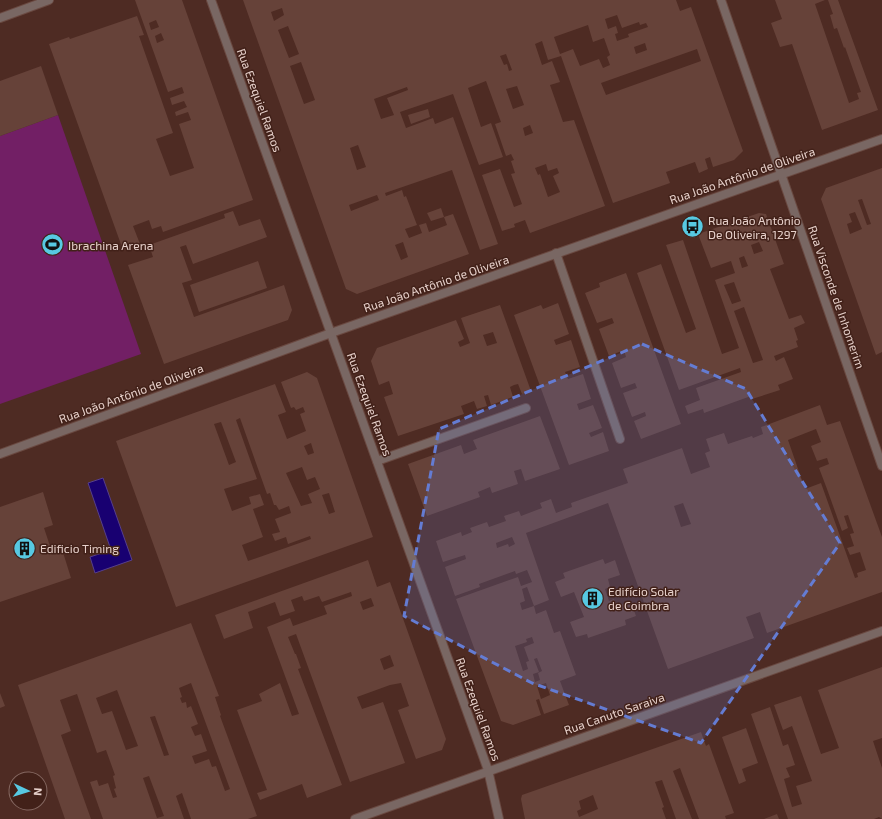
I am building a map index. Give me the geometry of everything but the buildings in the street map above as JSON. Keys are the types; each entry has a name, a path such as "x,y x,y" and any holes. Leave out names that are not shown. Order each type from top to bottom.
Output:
{"street":[{"path":"0,18 49,0"},
{"name":"Rua Ezequiel Ramos","path":"211,0 488,770 499,819"},
{"name":"Rua Visconde de Inhomerim","path":"721,0 882,466"},
{"name":"Rua João Antônio de Oliveira","path":"0,454 331,333 882,139"},
{"path":"556,253 620,439"},
{"path":"377,461 526,408"},
{"name":"Rua Canuto Saraiva","path":"355,819 488,770 882,631"}],"highlighted area":[{"path":"642,344 746,389 840,543 701,743 532,683 404,616 439,429"}],"shaded area":[{"name":"Ibrachina Arena","path":"58,115 141,354 0,404 0,136"},
{"path":"103,478 132,560 95,573 90,557 111,550 88,483"}],"place":[{"name":"Rua João Antônio De Oliveira, 1297","path":"692,227"},
{"name":"Ibrachina Arena","path":"52,245"},
{"name":"Edificio Timing","path":"25,548"},
{"name":"Edifício Solar de Coimbra","path":"592,598"}]}
